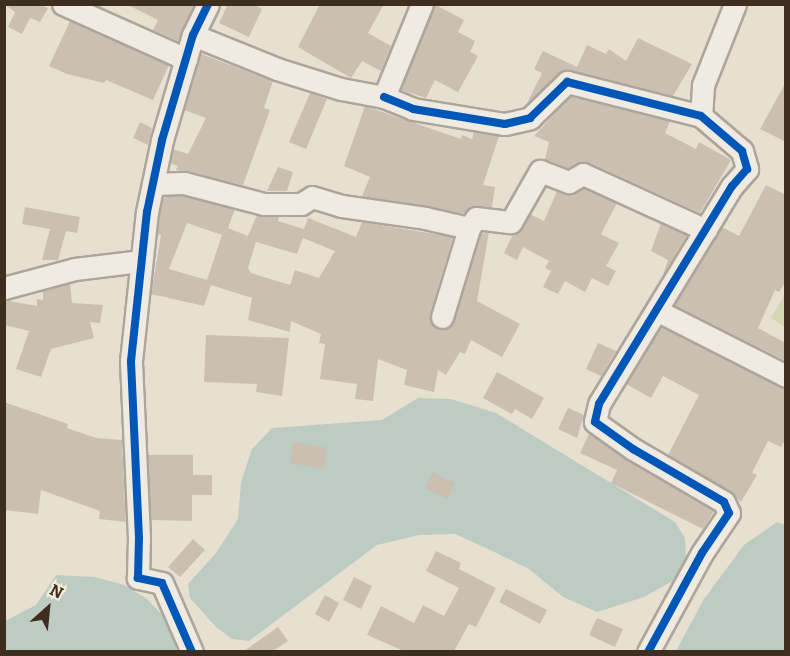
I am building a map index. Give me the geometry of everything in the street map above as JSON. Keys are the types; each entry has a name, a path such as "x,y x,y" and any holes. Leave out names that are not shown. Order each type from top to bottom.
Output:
{"street":[{"path":"63,4 186,59"},
{"path":"192,651 162,583 138,578 140,538 131,361 140,261 153,184 193,35 208,4"},
{"path":"384,97 422,4"},
{"path":"701,116 703,85 735,4"},
{"path":"193,35 277,69 341,89 384,97 413,109 505,124 530,118 567,82 701,116 742,151 747,169 706,230 599,404 595,422 633,449 724,502 729,513 702,553 648,651"},
{"path":"442,317 469,228 476,218 511,222 540,171 569,182 583,174 706,230"},
{"path":"153,184 184,183 264,204 302,204 312,197 342,206 425,218 469,228"},
{"path":"4,288 75,269 140,261"},
{"path":"658,311 786,376"}],"green space":[{"path":"785,294 785,327 771,318"}],"shaded area":[{"path":"418,398 451,399 496,413 675,522 685,538 686,556 673,581 644,597 597,612 563,597 529,569 455,534 419,535 377,545 249,641 232,639 216,627 190,598 188,584 216,553 238,519 241,482 252,449 272,428 382,420"},
{"path":"777,522 785,525 785,651 676,651 704,599 744,545"},
{"path":"56,575 95,577 124,585 147,599 169,622 177,652 5,652 5,621 36,605"}],"building":[{"path":"4,4 38,4 48,8 40,22 30,18 22,34 8,27 15,12"},
{"path":"126,4 194,4 178,41 153,30 158,20"},
{"path":"228,4 253,4 262,9 249,37 219,23"},
{"path":"320,4 384,4 368,33 391,46 381,71 362,61 351,78 298,47"},
{"path":"434,4 464,20 458,32 475,41 470,52 478,56 458,92 435,80 426,98 401,90"},
{"path":"70,21 169,65 153,100 106,80 104,83 67,74 49,66"},
{"path":"638,38 692,64 673,96 564,70 527,103 542,73 534,69 543,51 577,67 587,45 606,54 609,49 626,61"},
{"path":"201,54 273,81 264,108 270,110 243,185 176,170 178,166 170,163 173,149 188,154 206,118 184,110"},
{"path":"786,82 786,142 760,129"},
{"path":"310,93 327,99 306,149 289,142"},
{"path":"571,96 670,121 665,133 696,149 699,142 731,160 700,213 588,162 568,168 545,159 549,142 534,136"},
{"path":"365,106 461,139 462,135 472,139 474,132 499,136 483,185 495,187 492,207 471,206 463,214 362,196 370,177 344,166"},
{"path":"140,122 152,128 148,145 133,138"},
{"path":"278,167 293,172 287,191 267,191"},
{"path":"766,185 786,195 786,281 779,292 775,290 758,328 786,343 786,361 674,305 722,227 739,236"},
{"path":"584,188 617,203 601,234 619,243 606,266 616,271 608,286 592,278 585,292 565,281 558,294 543,287 551,271 545,268 549,261 523,247 517,260 504,253 513,234 522,229 530,214 544,221 557,191 570,195"},
{"path":"168,196 183,196 235,209 228,228 248,236 257,215 279,217 278,221 304,229 308,218 356,237 362,222 453,237 430,314 432,325 439,329 450,327 454,321 481,234 489,232 477,301 520,324 502,357 471,340 465,354 460,352 446,375 438,370 434,392 404,385 407,370 378,359 373,401 355,399 357,384 320,379 325,344 319,343 321,334 291,321 290,332 248,320 252,298 211,285 204,306 151,294 161,235 157,234 163,199","holes":["187,223 222,235 207,280 169,269","303,238 335,251 319,278 295,270 290,285 251,273 248,268 256,242 297,254"]},
{"path":"25,207 80,217 77,233 66,231 58,260 42,260 50,229 22,224"},
{"path":"661,223 687,235 663,275 668,260 651,251"},
{"path":"70,284 72,303 103,305 100,323 90,322 94,338 51,349 41,377 16,369 29,331 4,325 4,300 37,306 37,299 43,300 43,291"},
{"path":"661,327 786,389 786,439 781,447 768,441 752,473 757,475 741,502 730,491 668,455 699,395 663,376 651,398 626,384"},
{"path":"206,335 289,338 282,396 256,392 257,384 204,382"},
{"path":"598,343 616,351 601,376 586,369"},
{"path":"497,372 544,398 532,419 515,409 512,414 483,398"},
{"path":"4,402 68,424 67,428 96,438 122,440 126,522 99,519 100,511 41,490 38,514 4,510"},
{"path":"568,408 584,415 577,438 558,429"},
{"path":"589,434 714,511 703,529 611,483 617,470 580,453"},
{"path":"293,442 328,448 324,469 290,463"},
{"path":"148,455 193,455 193,475 212,475 212,495 192,495 192,521 151,520"},
{"path":"432,472 455,483 448,499 425,489"},
{"path":"193,539 205,550 180,577 168,567"},
{"path":"436,551 461,563 459,569 496,588 476,627 469,624 454,651 404,651 367,635 381,606 414,623 423,605 444,616 459,588 426,571"},
{"path":"354,577 372,586 361,609 343,600"},
{"path":"506,589 547,610 540,624 499,602"},
{"path":"325,595 339,603 329,622 315,614"},
{"path":"597,618 623,629 615,647 589,635"},
{"path":"278,627 288,641 273,651 244,651"}],"cycle path":[{"path":"192,652 162,583 138,578 139,538 131,361 147,212 162,140 193,35 208,4"},
{"path":"384,97 413,109 505,124 530,118 567,82 701,116 742,151 747,169 732,186 599,404 595,422 633,449 724,502 729,513 702,553 648,652"}]}
